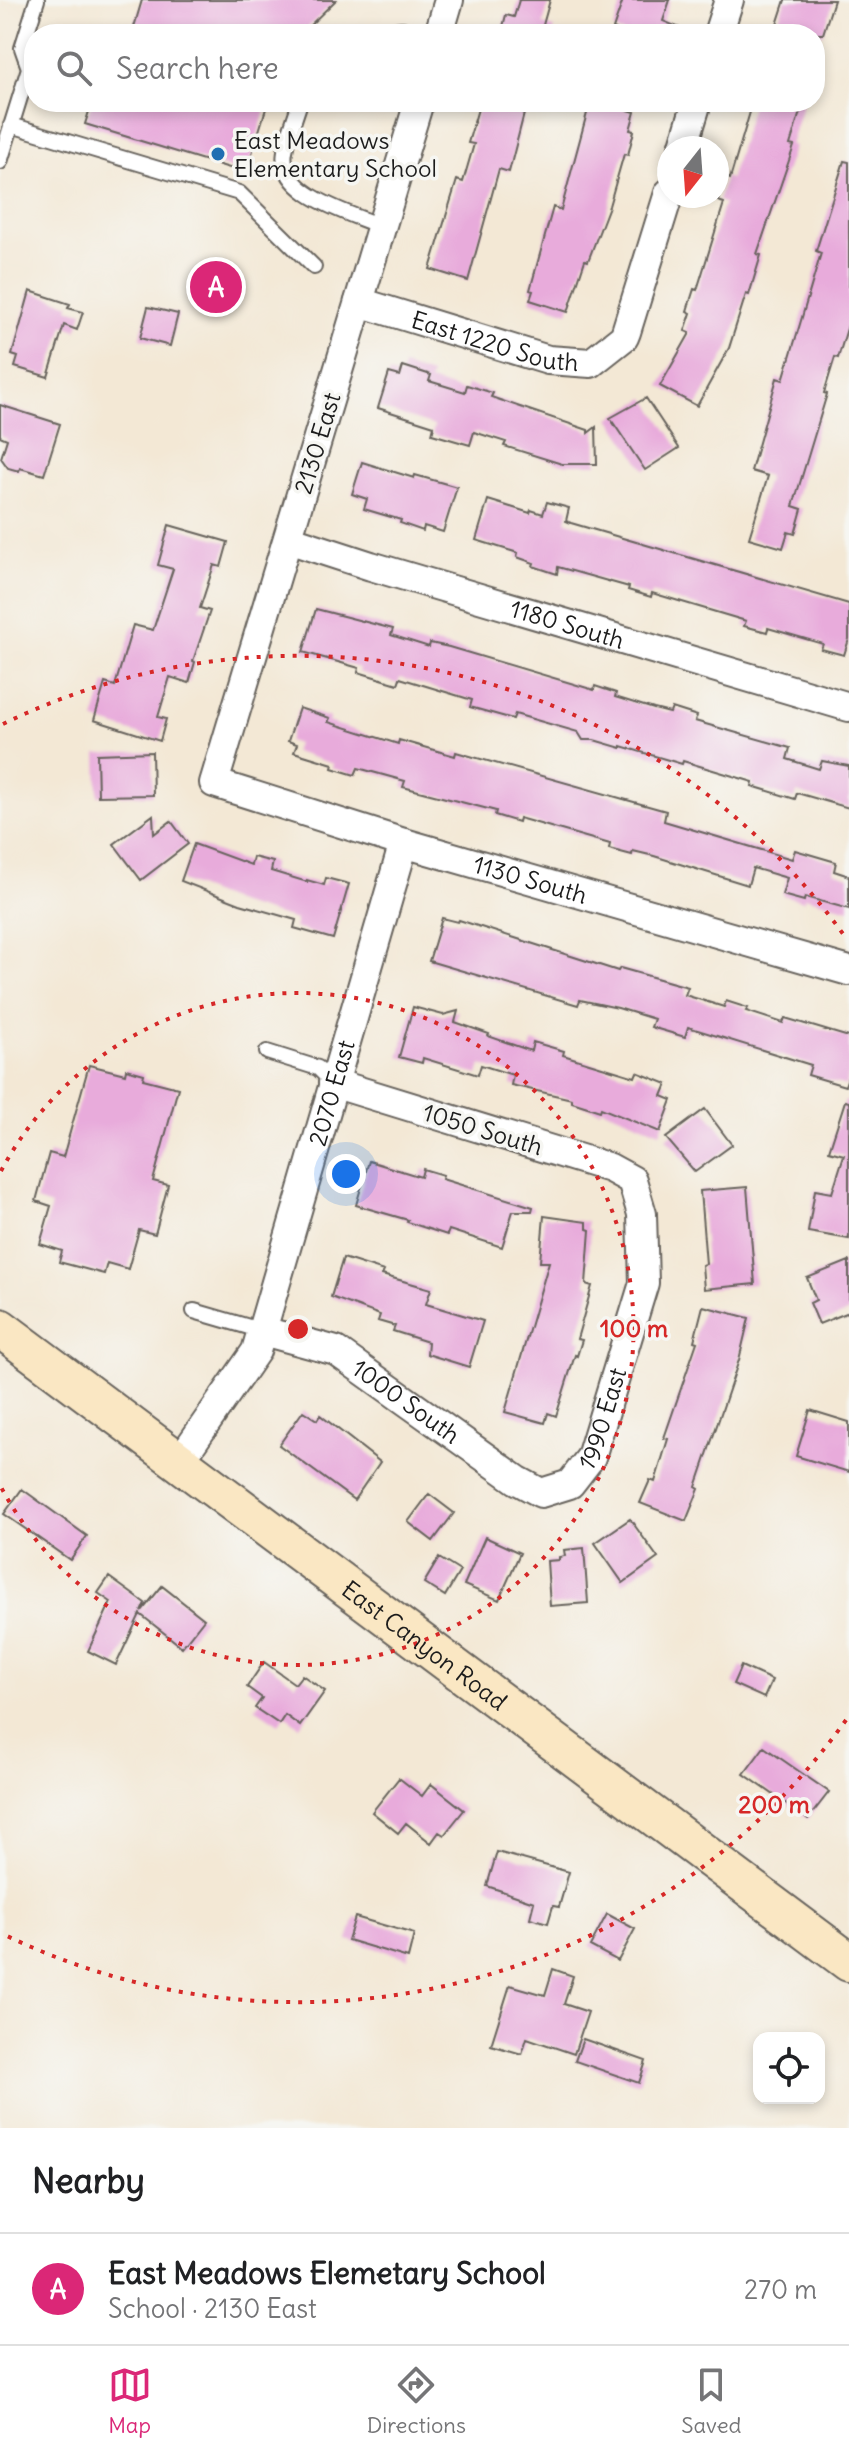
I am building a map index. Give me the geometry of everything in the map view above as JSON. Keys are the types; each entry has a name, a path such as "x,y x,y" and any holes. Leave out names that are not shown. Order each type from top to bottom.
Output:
{"main road":[{"name":"East Canyon Road","path":"0,1328 849,1962"}],"street":[{"path":"442,24 449,0"},
{"path":"721,24 729,0"},
{"name":"2130 East","path":"214,783 416,112"},
{"path":"687,136 694,112"},
{"name":"East 1220 South","path":"359,302 548,360 591,363 624,337 664,208"},
{"name":"1180 South","path":"288,539 849,707"},
{"name":"1130 South","path":"214,783 404,843 849,971"},
{"name":"2070 East","path":"179,1462 256,1351 404,843"},
{"name":"1050 South","path":"333,1083 610,1168 632,1180"},
{"name":"1990 East","path":"541,1493 570,1484 591,1457 644,1283 642,1214 632,1180"},
{"name":"1000 South","path":"263,1331 336,1351 517,1480 541,1493"}],"lane":[{"path":"30,24 37,0"},
{"path":"0,162 24,84"},
{"path":"297,112 285,152 285,166 290,180 304,193 382,227"},
{"path":"11,125 239,193 314,267"},
{"path":"267,1052 318,1068 333,1083"},
{"path":"194,1311 263,1331"}],"building":[{"path":"142,0 336,0 311,24 135,24"},
{"path":"519,0 550,0 543,24 504,24 506,15 514,17"},
{"path":"623,0 670,0 663,21 670,24 615,24"},
{"path":"785,0 834,0 825,28 825,24 777,24"},
{"name":"East Meadows Elementary School","path":"89,112 265,112 246,173 85,124"},
{"path":"477,112 524,112 509,172 499,169 468,281 430,269 457,180 463,182 474,144 468,143"},
{"path":"587,112 635,112 628,155 624,154 609,206 588,261 585,260 568,312 530,300 533,291 530,290 553,207 561,210"},
{"path":"750,112 800,112 790,145 794,146 757,254 761,255 749,295 746,294 729,348 697,406 660,386 690,333 685,331 691,313 687,311 694,289 697,290 722,208 729,208 729,179"},
{"path":"844,161 849,162 849,322 824,393 827,394 793,506 802,509 795,534 788,532 783,548 749,538 768,476 751,471 777,378 783,380 800,324 821,253 816,251"},
{"path":"30,291 70,304 68,308 83,312 77,330 64,325 48,377 15,367 18,357 12,355"},
{"path":"148,307 178,314 170,346 140,338"},
{"path":"403,366 431,375 429,381 465,392 467,385 493,393 491,397 588,430 588,433 596,427 597,464 562,464 504,446 506,442 474,432 470,445 432,434 434,426 378,408 389,373 400,376"},
{"path":"646,398 679,448 645,470 610,418"},
{"path":"0,405 60,424 44,475 8,468 1,458 7,439 0,436"},
{"path":"362,462 457,487 443,532 424,526 423,531 400,523 401,520 364,509 367,499 352,494"},
{"path":"488,500 530,513 531,510 543,514 547,502 569,508 566,521 571,523 849,604 849,639 844,655 821,649 823,644 768,628 767,632 744,626 746,621 652,593 651,597 628,590 629,587 558,567 557,574 533,566 534,563 517,557 518,553 476,540"},
{"path":"169,525 228,542 221,567 214,565 200,608 210,611 189,683 170,677 158,717 166,719 160,741 94,720 105,683 115,686 133,625 153,630 173,569 158,565"},
{"path":"316,609 393,629 391,635 429,647 430,643 449,647 594,690 595,686 616,693 615,697 654,709 670,713 672,708 697,716 695,721 790,748 787,759 819,769 822,761 849,766 849,808 797,793 795,799 752,786 753,782 683,761 682,764 621,746 583,740 578,732 515,714 513,719 470,707 472,700 400,678 398,684 358,672 359,668 303,652"},
{"path":"299,708 330,718 328,722 398,744 399,740 455,756 456,752 666,811 664,821 792,859 795,850 836,862 834,871 849,876 849,909 805,897 804,901 782,895 787,878 753,868 748,885 654,856 609,849 610,844 519,818 518,822 495,815 496,811 403,787 405,781 358,768 355,775 332,768 333,764 294,752 297,744 288,741"},
{"path":"152,752 153,795 98,796 97,754"},
{"path":"153,815 154,834 171,821 188,844 141,880 114,844"},
{"path":"194,844 251,865 253,857 273,862 271,871 307,882 324,885 326,878 349,884 333,939 294,928 296,920 240,904 181,881"},
{"path":"442,918 459,920 618,971 620,968 688,987 685,995 724,1007 726,1001 783,1023 785,1018 849,1037 849,1074 845,1086 808,1075 811,1065 688,1027 685,1037 651,1027 654,1019 618,1008 580,1000 578,1005 429,961"},
{"path":"413,1007 443,1015 458,1011 455,1022 488,1036 531,1051 533,1042 564,1051 563,1055 635,1077 637,1072 667,1084 662,1096 672,1100 660,1132 601,1108 600,1111 572,1102 572,1099 511,1085 513,1075 481,1065 478,1075 423,1058 422,1063 399,1057"},
{"path":"89,1065 125,1074 126,1069 144,1074 143,1079 178,1088 153,1181 168,1185 155,1234 139,1230 128,1269 107,1263 104,1274 59,1262 62,1251 40,1244 51,1206 36,1201 49,1153 63,1157"},
{"path":"845,1101 849,1102 849,1239 808,1232 815,1190 832,1193 844,1155 829,1151"},
{"path":"705,1109 732,1145 695,1172 666,1138"},
{"path":"369,1161 421,1177 423,1169 443,1175 442,1179 533,1207 532,1211 513,1211 502,1247 449,1230 447,1235 356,1205"},
{"path":"747,1187 755,1284 704,1289 702,1265 706,1264 700,1191"},
{"path":"544,1216 587,1222 587,1229 590,1230 586,1284 592,1286 577,1339 582,1340 577,1356 556,1416 548,1413 545,1423 505,1412 549,1262 540,1262"},
{"path":"343,1258 384,1271 382,1275 431,1289 426,1304 483,1321 469,1367 427,1354 428,1342 393,1331 395,1326 378,1321 380,1315 331,1297"},
{"path":"849,1261 849,1312 819,1324 810,1303 816,1300 807,1278"},
{"path":"703,1306 749,1318 739,1360 696,1487 699,1489 686,1521 640,1503 650,1480 655,1482 668,1439 664,1438 697,1342 694,1341"},
{"path":"810,1410 849,1422 849,1472 796,1456"},
{"path":"303,1411 317,1420 320,1415 380,1462 354,1500 279,1445"},
{"path":"22,1489 87,1536 70,1560 4,1514"},
{"path":"429,1494 454,1513 433,1541 408,1522"},
{"path":"630,1519 658,1558 623,1583 595,1543"},
{"path":"485,1537 520,1553 499,1600 464,1585"},
{"path":"584,1548 588,1603 550,1606 547,1561 559,1560 559,1557 565,1556 564,1550"},
{"path":"439,1558 460,1571 445,1596 424,1583"},
{"path":"109,1577 145,1603 141,1612 162,1586 204,1619 182,1647 140,1614 116,1665 88,1651 111,1602 98,1593"},
{"path":"264,1662 295,1684 302,1675 325,1691 300,1726 285,1715 279,1724 255,1708 262,1698 247,1687"},
{"path":"741,1666 772,1680 764,1698 733,1684"},
{"path":"764,1747 829,1792 808,1819 744,1774"},
{"path":"399,1778 422,1796 431,1784 464,1810 444,1835 439,1832 431,1843 406,1823 398,1833 372,1812"},
{"path":"497,1852 569,1872 559,1907 553,1906 548,1923 530,1918 534,1902 487,1886"},
{"path":"607,1914 635,1929 618,1961 590,1946"},
{"path":"355,1917 414,1934 408,1958 348,1940"},
{"path":"553,1969 573,1976 564,2004 588,2012 574,2054 527,2038 522,2054 491,2045 510,1985 545,1995"},
{"path":"583,2039 646,2061 639,2083 575,2061"}],"place":[{"name":"East Meadows Elementary School","path":"218,154"},
{"name":"East Meadows Elemetary School","path":"216,287"}]}
